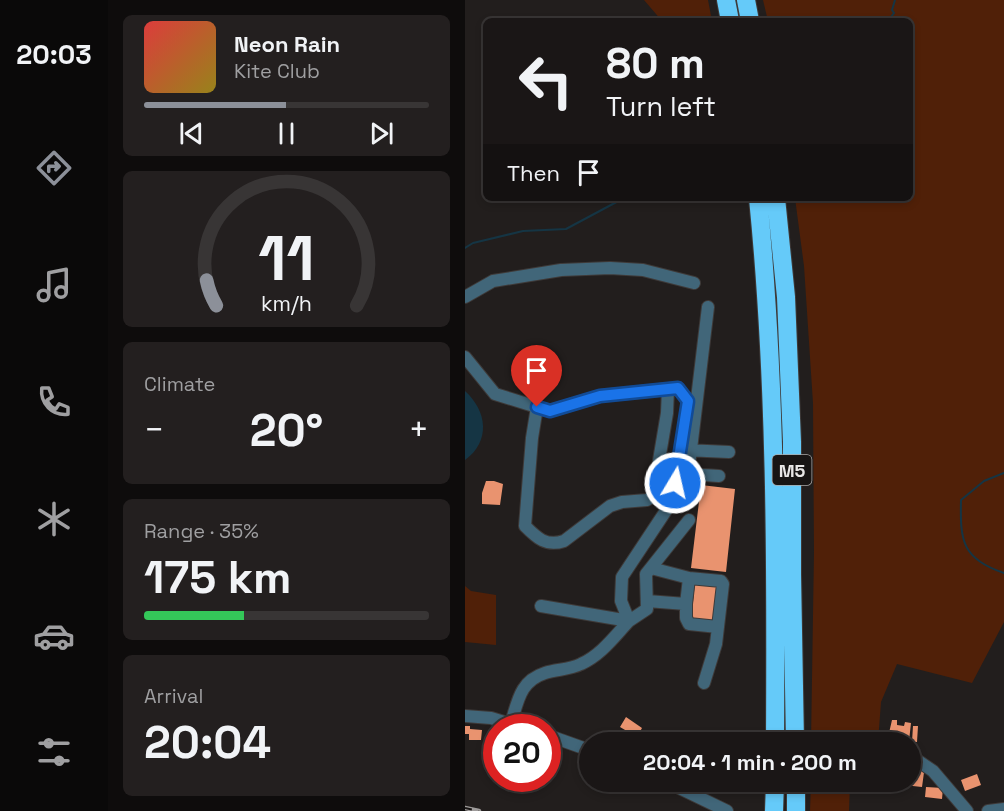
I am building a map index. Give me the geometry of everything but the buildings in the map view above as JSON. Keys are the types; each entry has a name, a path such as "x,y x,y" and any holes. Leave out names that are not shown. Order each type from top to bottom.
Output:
{"highway":[{"path":"726,0 729,18"},
{"path":"746,0 749,18"},
{"name":"M5","path":"758,201 764,253 773,447 776,565 775,732"},
{"name":"M5","path":"776,201 786,297 792,442 795,732"},
{"path":"774,811 775,792"},
{"path":"796,792 796,811"}],"street":[{"path":"465,297 493,281 561,270 610,268 643,270 694,283"},
{"path":"629,621 621,601 622,577 673,500 686,450 708,307"},
{"path":"465,357 495,394 550,411 600,396 678,388 688,401 686,450 688,474 719,476"},
{"path":"537,407 532,438 525,526 540,541 556,544 564,541 610,506 622,502 647,500 653,496 667,413 668,389"},
{"path":"686,450 729,452"},
{"path":"513,714 522,687 545,673 579,666 591,659 629,621 647,609 646,574 689,520"},
{"path":"651,568 689,578 722,582 716,644 704,683"},
{"path":"689,578 686,604 686,618 689,624 718,627"},
{"path":"647,601 686,604"},
{"path":"541,606 629,621"},
{"path":"465,716 483,717"},
{"path":"561,740 579,746"},
{"path":"921,763 933,771 967,811"},
{"path":"688,792 727,811"},
{"path":"988,811 1004,809"}],"shaded area":[{"path":"644,0 708,0 711,18 659,18"},
{"path":"763,0 1004,0 1004,622 972,683 897,664 881,702 879,732 811,732 814,552 813,403 804,266 795,201 913,201 913,18 767,18"},
{"path":"465,586 471,591 496,595 496,645 465,642"},
{"path":"811,792 850,792 849,811 810,811"}],"water":[{"path":"465,391 478,408 483,426 479,444 465,460"}],"waterway":[{"path":"890,18 894,13 892,10 895,0"},
{"path":"465,248 473,243 523,231 566,229 618,201"},
{"path":"1004,473 984,481 961,500 961,527 966,547 979,561 1004,573"}],"railway":[{"path":"465,808 479,811"}],"route":[{"path":"537,407 550,411 600,396 619,396 678,388 688,401 675,483"}]}
